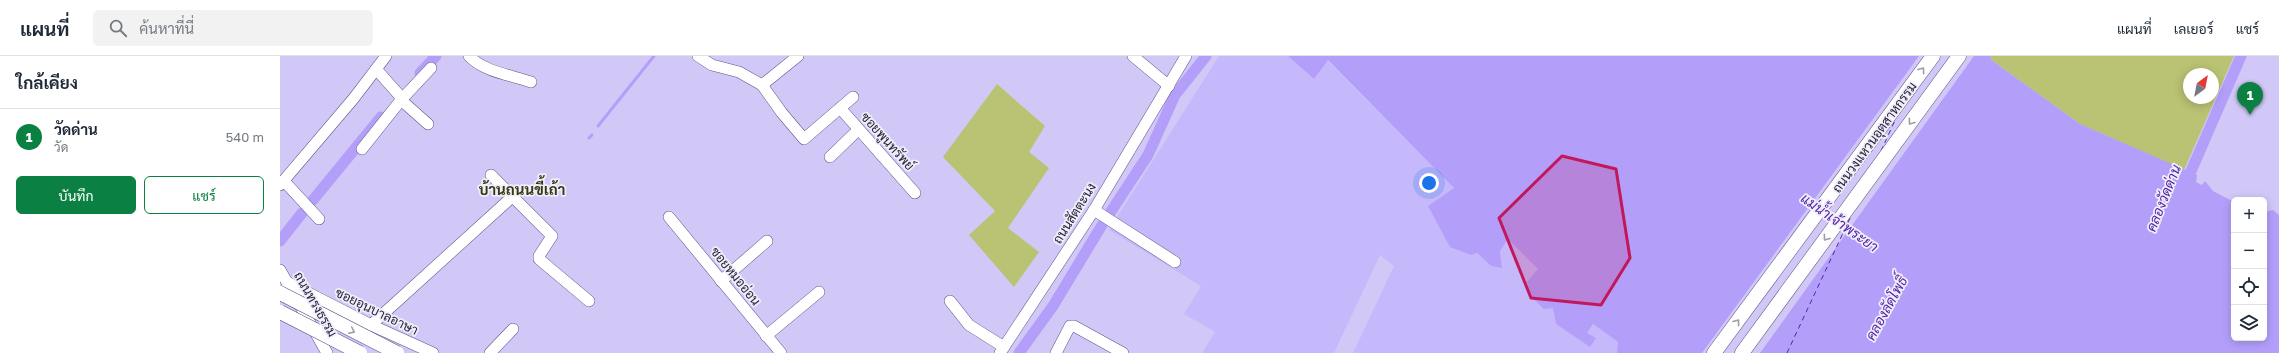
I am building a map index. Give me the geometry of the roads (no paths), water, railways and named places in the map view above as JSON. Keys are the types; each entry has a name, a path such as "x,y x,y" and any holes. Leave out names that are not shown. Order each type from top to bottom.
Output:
{"main road":[{"name":"ถนนวงแหวนอุตสาหกรรม","path":"1714,353 1932,56"},
{"name":"ถนนวงแหวนอุตสาหกรรม","path":"1742,353 1959,56"},
{"path":"284,288 397,353"},
{"path":"280,312 360,353"}],"street":[{"path":"319,219 282,183 354,98 386,56"},
{"path":"469,56 478,64 532,82"},
{"path":"698,56 712,65 739,72 762,85 782,113 804,139 853,97"},
{"path":"762,85 798,56"},
{"path":"1133,56 1169,86"},
{"name":"ถนนสัตตะนง","path":"1002,350 1094,210 1186,56"},
{"path":"362,149 402,100 431,68"},
{"path":"376,69 402,100 428,124"},
{"name":"ซอยพูนทรัพย์","path":"840,108 915,193"},
{"path":"830,157 858,130"},
{"path":"492,175 553,237 539,256 539,259 589,301"},
{"path":"371,325 512,197"},
{"path":"1094,210 1175,262"},
{"name":"ซอยหมออ่อน","path":"669,217 781,353"},
{"path":"721,281 767,241"},
{"name":"ถนนทรงธรรม","path":"280,270 284,288 327,353"},
{"name":"ซอยอุนบาลอาษา","path":"284,288 433,353"},
{"path":"766,336 819,292"},
{"path":"950,301 969,325 1002,350"},
{"path":"1056,353 1070,326 1074,326 1123,353"},
{"path":"490,353 513,329"}],"water":[{"path":"1288,56 1992,56 1990,59 2080,124 2197,175 2196,182 2202,185 2205,181 2213,191 2231,200 2231,341 2267,341 2267,211 2273,210 2279,215 2279,353 1617,353 1618,342 1593,324 1587,333 1596,338 1590,347 1556,324 1553,308 1544,309 1530,296 1527,282 1538,269 1508,239 1500,251 1502,268 1491,266 1477,253 1471,255 1450,247 1428,206 1454,188 1328,60 1314,79"}],"waterway":[{"path":"420,73 436,56"},
{"path":"598,126 654,56"},
{"path":"1108,216 1148,155 1175,95 1206,56"},
{"name":"คลองวัดด่าน","path":"2185,185 2241,56"},
{"path":"313,200 381,117"},
{"path":"589,138 592,135"},
{"path":"280,241 302,213"},
{"path":"1019,353 1053,306 1102,225"}],"place":[{"name":"วัดด่าน","path":"2250,115"}],"district":[{"name":"บ้านถนนขี้เถ้า","path":"522,189"}],"water label":[{"name":"แม่น้ำเจ้าพระยา","path":"1840,222"},
{"name":"คลองลัดโพธิ์","path":"1886,308"}]}
